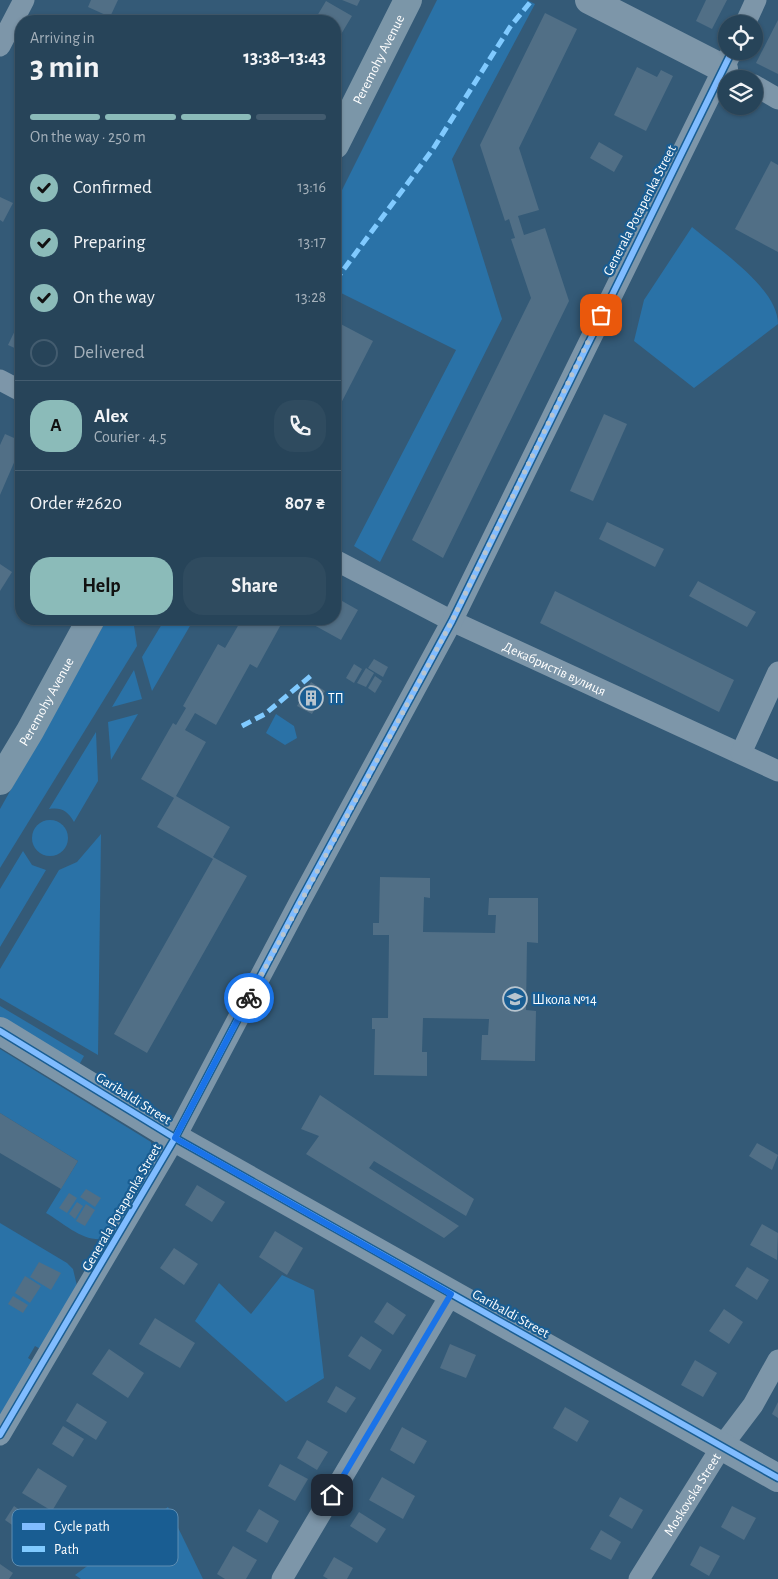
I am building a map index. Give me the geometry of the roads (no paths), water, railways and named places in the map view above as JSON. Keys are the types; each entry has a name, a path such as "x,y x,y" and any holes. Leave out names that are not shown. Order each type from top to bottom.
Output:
{"main road":[{"name":"Peremohy Avenue","path":"341,133 408,0"},
{"name":"Peremohy Avenue","path":"0,781 30,731 88,625"}],"street":[{"path":"16,15 24,0"},
{"path":"589,0 733,66"},
{"path":"749,15 756,0"},
{"path":"0,46 15,17"},
{"name":"Generala Potapenka Street","path":"0,1435 175,1138 299,903 452,621 603,311 733,66"},
{"path":"763,90 778,98"},
{"path":"0,380 15,388"},
{"name":"Декабристів вулиця","path":"341,563 452,621 778,771"},
{"path":"741,753 778,672"},
{"name":"Garibaldi Street","path":"0,1031 175,1138 778,1478"},
{"path":"282,1579 451,1294"},
{"name":"Moskovska Street","path":"639,1579 722,1446 753,1406 778,1360"}],"place":[{"name":"ТП","path":"311,698"},
{"name":"Школа №14","path":"515,999"}]}
